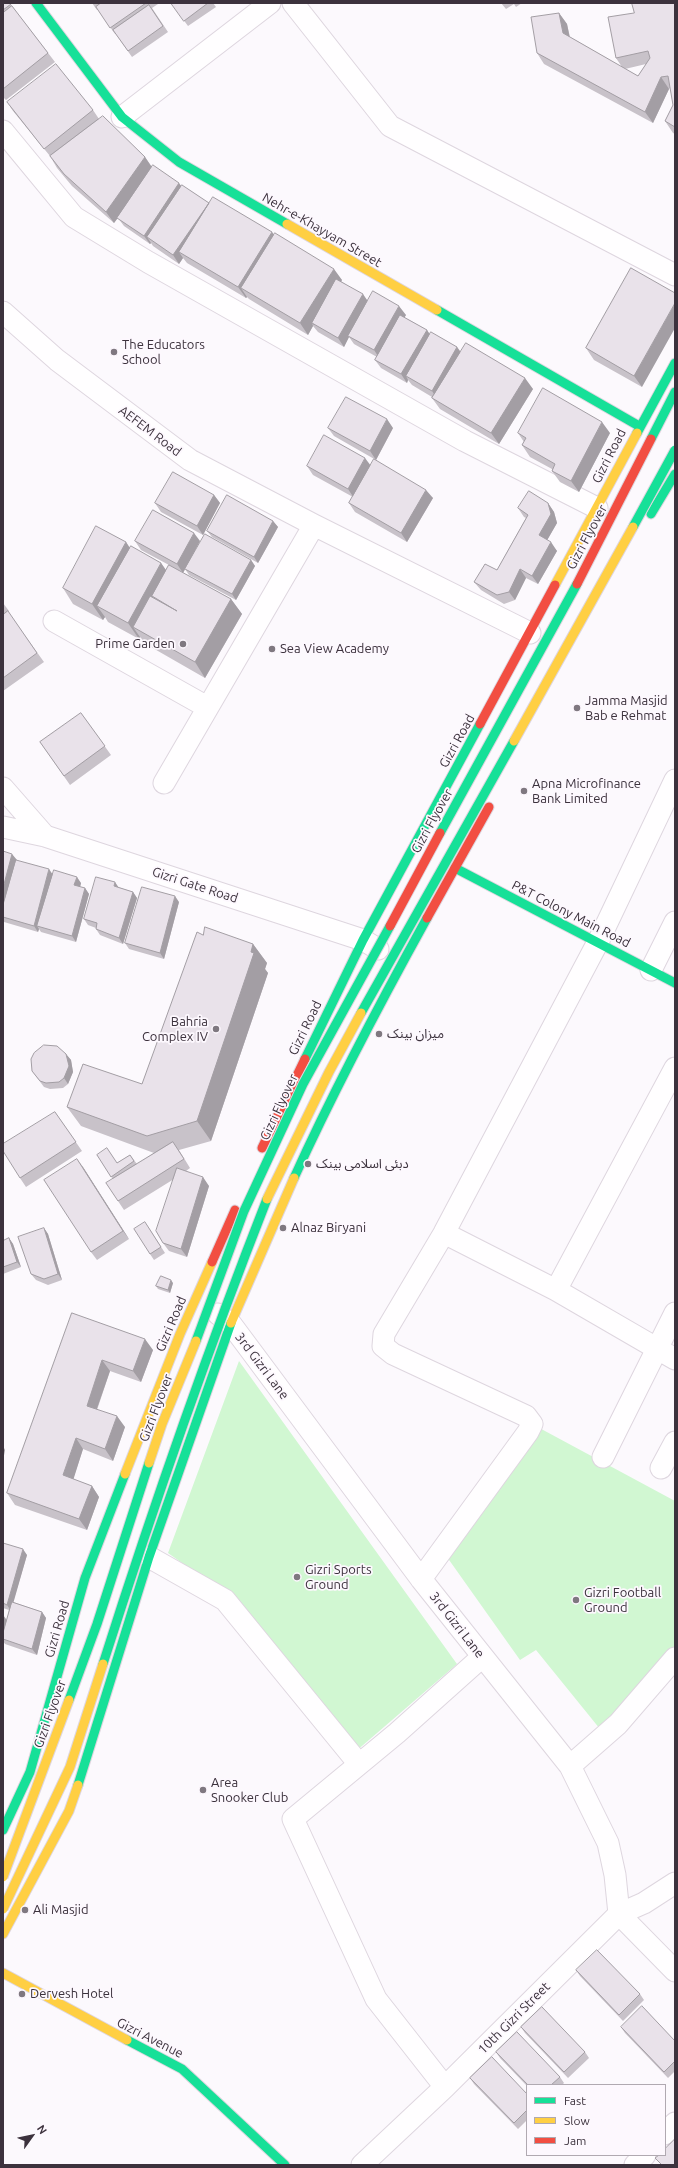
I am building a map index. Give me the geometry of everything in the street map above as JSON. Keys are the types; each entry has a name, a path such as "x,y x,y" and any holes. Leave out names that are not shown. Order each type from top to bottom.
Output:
{"main road":[{"name":"Nehr-e-Khayyam Street","path":"36,3 122,117 179,162 639,426"},
{"name":"Gizri Road","path":"259,1154 363,940 530,633 639,426 675,363"},
{"name":"Gizri Flyover","path":"3,1877 97,1624 162,1424 198,1337 244,1211 303,1084 597,547 675,392"},
{"path":"3,1909 14,1890 70,1767 145,1532 220,1319 272,1188 329,1072 385,968 565,651 675,450"},
{"path":"617,576 675,474"},
{"path":"3,1934 69,1811 85,1767 149,1557 231,1324 316,1130 402,963 493,800"},
{"name":"P&T Colony Main Road","path":"455,868 675,983"},
{"name":"Gizri Road","path":"3,1830 30,1772 85,1578 196,1298 250,1176"},
{"name":"Gizri Avenue","path":"3,1974 182,2069 285,2165"}],"street":[{"path":"122,117 270,3"},
{"path":"293,3 390,126 675,275"},
{"path":"3,131 74,217 148,262 465,441 597,508"},
{"name":"AEFEM Road","path":"3,312 57,360 190,460 314,525 530,633"},
{"path":"164,783 314,525"},
{"path":"54,621 207,707"},
{"path":"421,1579 528,1432 532,1424 526,1416 393,1354 383,1346 384,1334 444,1234 598,942 675,780"},
{"path":"3,788 45,836"},
{"name":"Gizri Gate Road","path":"3,827 45,836 363,940 402,963"},
{"path":"651,970 675,922"},
{"path":"556,1290 675,1068"},
{"path":"444,1234 556,1290 666,1353"},
{"name":"3rd Gizri Lane","path":"196,1298 231,1324 421,1579 570,1766 608,1844 615,1875 619,1914"},
{"path":"603,1457 666,1353 675,1313"},
{"path":"661,1468 675,1442"},
{"path":"149,1557 225,1600 359,1764"},
{"path":"445,2087 376,1999 293,1819 482,1657"},
{"path":"570,1766 618,1724 675,1658"},
{"name":"10th Gizri Street","path":"362,2165 445,2087 619,1914 644,1903 675,1883"},
{"path":"619,1914 675,1971"},
{"path":"666,2133 675,2123"},
{"path":"635,2165 644,2156"}],"green space":[{"name":"Gizri Sports Ground","path":"239,1361 457,1664 355,1752 234,1600 168,1553"},
{"name":"Gizri Football Ground","path":"532,1424 675,1501 675,1658 600,1729 536,1650 520,1660 442,1550"}],"building":[{"path":"3,3 10,3 11,4 3,10"},
{"path":"101,3 146,3 110,28 96,7"},
{"path":"171,3 208,3 184,21"},
{"path":"632,3 675,3 675,127 665,121 673,105 668,76 661,77 645,112 537,53 531,17 559,13 563,33 638,76 650,58 648,51 616,58 608,17 634,13"},
{"path":"149,5 163,26 128,51 113,30"},
{"path":"12,6 48,53 3,89 3,13"},
{"path":"56,64 93,110 44,149 7,102"},
{"path":"103,116 145,157 106,212 64,174 50,156"},
{"path":"153,165 179,183 144,236 117,218"},
{"path":"182,185 209,203 173,255 147,237"},
{"path":"213,197 272,232 238,287 179,252"},
{"path":"275,233 334,269 300,323 241,288"},
{"path":"631,268 675,293 675,303 634,376 586,348"},
{"path":"336,279 363,294 338,338 312,323"},
{"path":"373,291 399,306 374,350 348,336"},
{"path":"400,315 427,330 401,374 375,360"},
{"path":"431,332 457,347 432,391 406,376"},
{"path":"466,343 525,378 491,433 432,398"},
{"path":"543,388 602,422 571,481 552,471 555,464 522,445 526,438 518,433"},
{"path":"346,397 387,419 370,451 328,428"},
{"path":"324,435 365,458 348,489 307,466"},
{"path":"374,459 426,490 401,533 349,503"},
{"path":"173,472 214,495 197,526 155,503"},
{"path":"529,491 548,503 551,514 539,535 551,542 532,576 520,569 509,592 497,595 474,582 485,564 497,570 528,515 518,508"},
{"path":"227,495 273,521 254,557 207,531"},
{"path":"153,510 194,533 177,564 135,541"},
{"path":"96,526 126,542 92,604 63,588"},
{"path":"205,534 251,560 232,594 185,569"},
{"path":"131,546 161,563 128,623 97,606"},
{"path":"169,565 231,599 195,662 133,627 150,596 177,611 152,596"},
{"path":"8,611 37,653 3,678 3,615"},
{"path":"81,713 105,746 64,776 40,742"},
{"path":"3,851 12,854 3,888"},
{"path":"16,860 49,869 34,926 3,917 3,905"},
{"path":"54,870 77,877 74,885 85,888 72,936 37,926"},
{"path":"96,877 115,882 114,886 133,892 119,938 96,929 97,923 84,919"},
{"path":"142,887 175,896 160,953 125,943"},
{"name":"Bahria Complex IV","path":"205,927 253,944 251,952 254,953 197,1121 147,1136 67,1107 83,1064 142,1084 197,932 203,935"},
{"path":"44,1045 57,1046 66,1054 69,1066 64,1078 59,1082 46,1083 40,1081 32,1071 31,1059 34,1053"},
{"path":"55,1112 76,1142 20,1178 3,1151 3,1144"},
{"path":"173,1142 184,1159 118,1201 106,1183"},
{"path":"107,1148 117,1163 130,1155 134,1161 111,1177 97,1155"},
{"path":"77,1159 123,1231 91,1252 44,1180"},
{"path":"177,1168 203,1177 181,1249 163,1243 156,1231"},
{"path":"145,1222 161,1247 150,1254 134,1229"},
{"path":"44,1228 58,1274 44,1279 31,1274 18,1237"},
{"path":"9,1238 17,1262 3,1267 3,1241"},
{"path":"161,1276 171,1280 168,1290 156,1286"},
{"path":"72,1313 145,1339 133,1371 102,1360 87,1406 117,1416 105,1449 76,1438 63,1475 92,1486 79,1519 7,1493"},
{"path":"3,1543 23,1549 7,1605 3,1603"},
{"path":"12,1602 42,1612 32,1649 3,1639 3,1633"},
{"path":"597,1950 640,1994 619,2015 576,1970"},
{"path":"642,2006 675,2041 675,2061 664,2072 621,2027"},
{"path":"542,2007 585,2052 564,2072 521,2027"},
{"path":"517,2032 560,2077 552,2084 527,2084 496,2052"},
{"path":"492,2057 526,2093 526,2111 514,2123 470,2078"},
{"path":"675,2139 675,2165 662,2165 655,2158 658,2156 666,2156 666,2148"}],"traffic: fast":[{"path":"36,3 122,117 179,162 287,224"},
{"path":"437,310 639,426"},
{"path":"637,433 675,363"},
{"path":"651,439 675,392"},
{"path":"633,527 675,450"},
{"path":"651,514 675,474"},
{"path":"440,833 577,584"},
{"path":"305,1059 363,940 480,724"},
{"path":"361,1013 514,741"},
{"path":"455,868 675,983"},
{"path":"294,1178 358,1047 427,918"},
{"path":"196,1341 244,1211 303,1084 390,926"},
{"path":"103,1664 181,1430 267,1199"},
{"path":"78,1785 149,1557 231,1323"},
{"path":"69,1700 97,1624 149,1463"},
{"path":"3,1830 30,1772 85,1578 125,1474"},
{"path":"127,2040 182,2069 285,2165"}],"traffic: slow":[{"path":"287,224 437,310"},
{"path":"555,585 637,433"},
{"path":"514,741 633,527"},
{"path":"267,1199 329,1072 361,1013"},
{"path":"231,1323 294,1178"},
{"path":"125,1474 180,1334 212,1262"},
{"path":"149,1463 162,1424 196,1341"},
{"path":"3,1909 70,1767 103,1664"},
{"path":"3,1877 69,1700"},
{"path":"3,1934 69,1811 78,1785"},
{"path":"3,1973 127,2040"}],"traffic: jam":[{"path":"577,584 651,439"},
{"path":"480,724 555,585"},
{"path":"427,918 489,807"},
{"path":"390,926 440,833"},
{"path":"262,1148 305,1059"},
{"path":"212,1262 235,1210"}],"place":[{"name":"The Educators School","path":"114,352"},
{"name":"Prime Garden","path":"183,644"},
{"name":"Sea View Academy","path":"272,649"},
{"name":"Jamma Masjid Bab e Rehmat","path":"577,708"},
{"name":"Apna Microfinance Bank Limited","path":"524,791"},
{"name":"Bahria Complex IV","path":"216,1029"},
{"name":"میزان بینک","path":"379,1034"},
{"name":"دبئی اسلامی بینک","path":"308,1164"},
{"name":"Alnaz Biryani","path":"283,1228"},
{"name":"Gizri Sports Ground","path":"297,1577"},
{"name":"Gizri Football Ground","path":"576,1600"},
{"name":"Area Snooker Club","path":"203,1790"},
{"name":"Ali Masjid","path":"25,1910"},
{"name":"Dervesh Hotel","path":"22,1994"}]}
